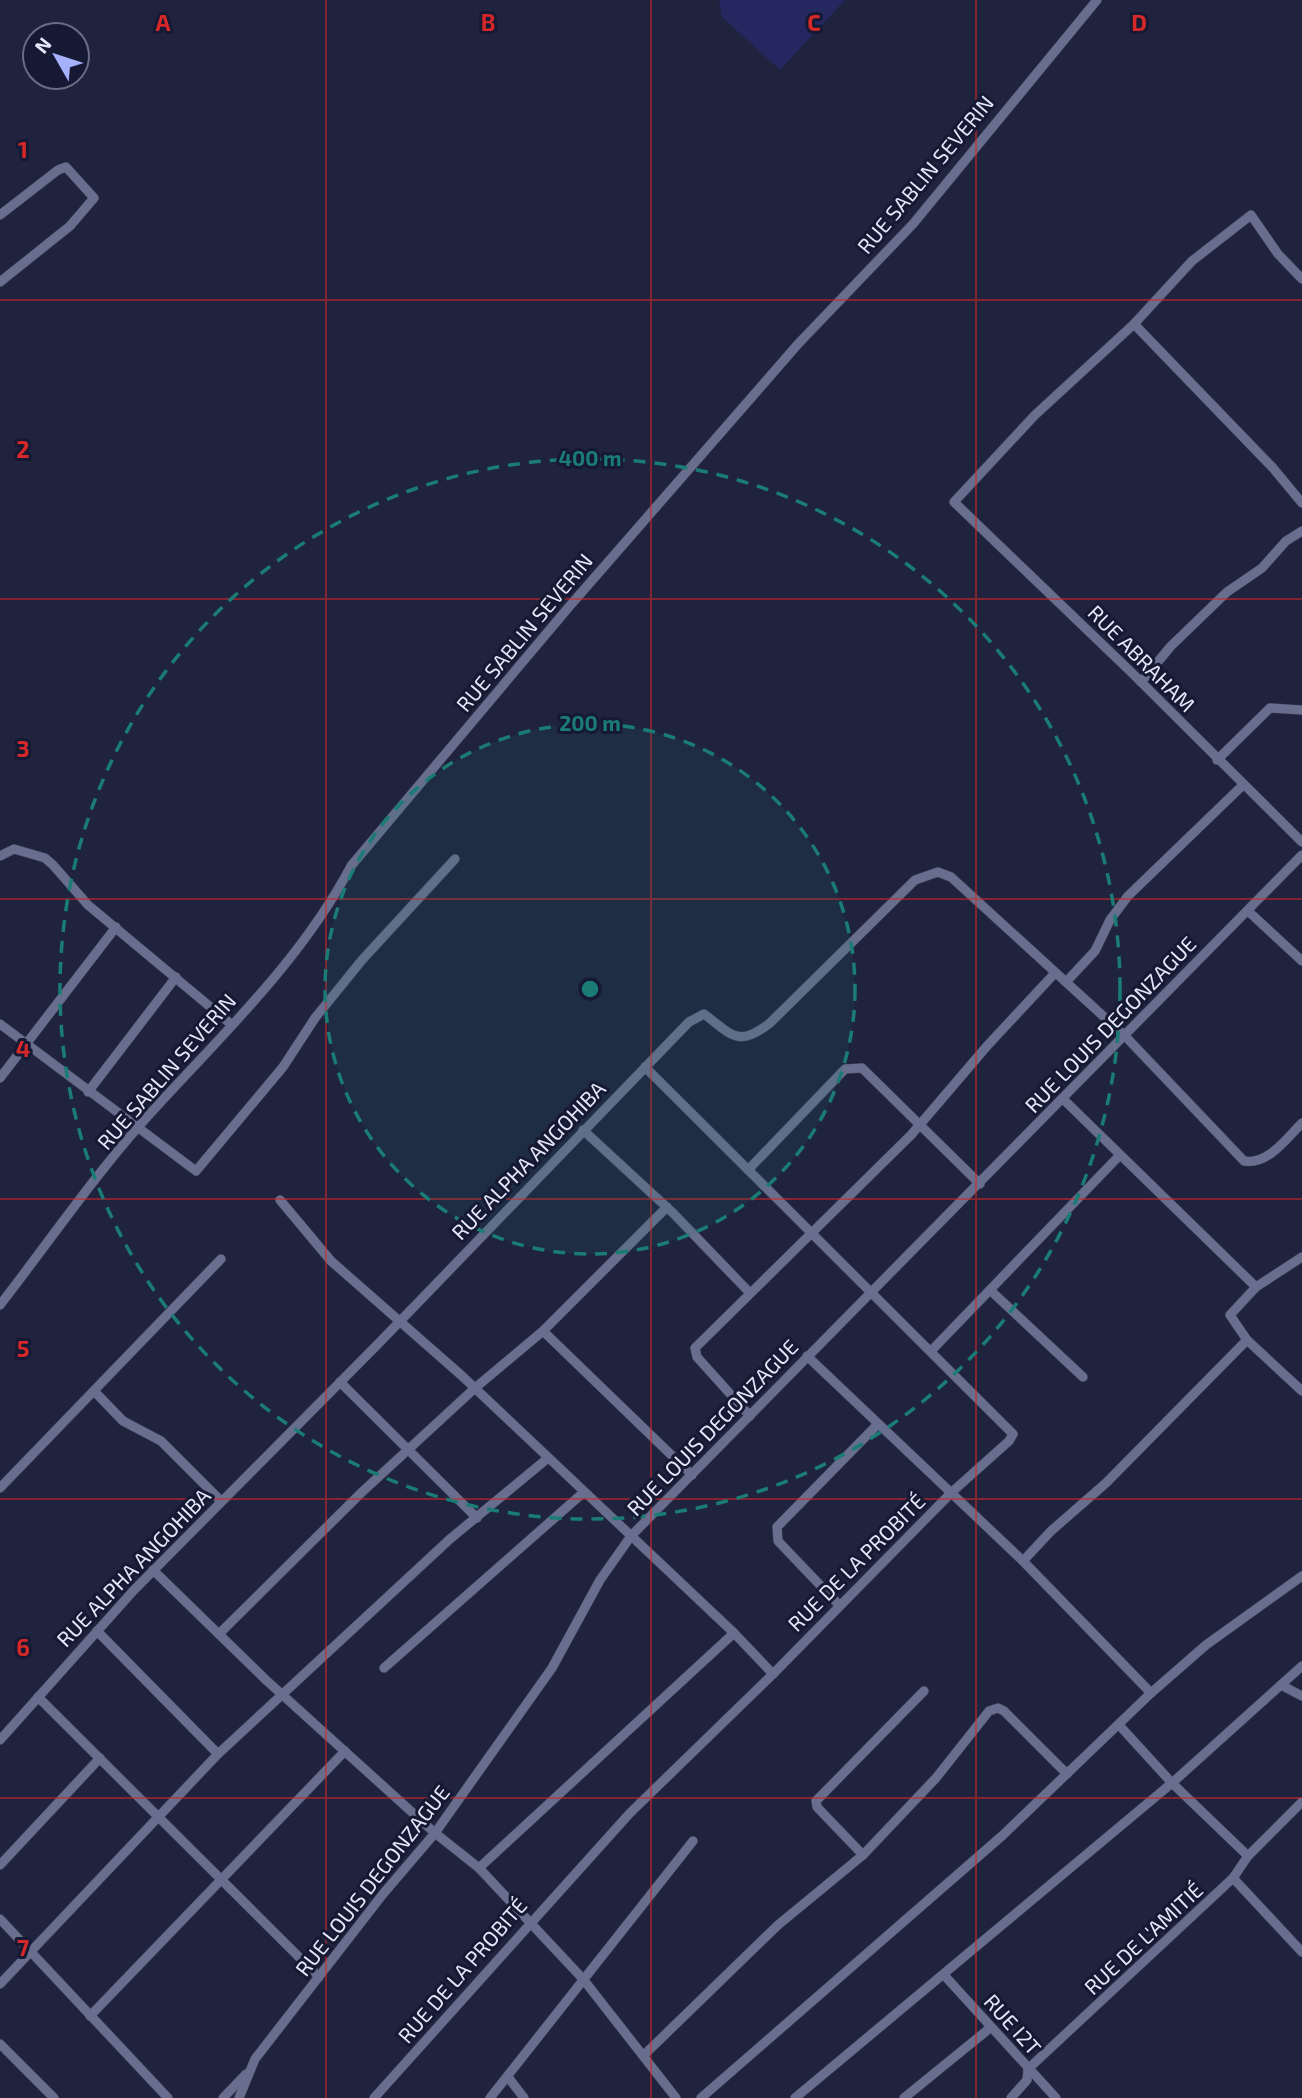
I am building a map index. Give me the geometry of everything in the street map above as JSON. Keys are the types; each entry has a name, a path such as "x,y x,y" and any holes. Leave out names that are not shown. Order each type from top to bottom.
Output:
{"street":[{"name":"RUE SABLIN SEVERIN","path":"0,1305 137,1129 272,980 335,897 351,866 568,608 798,344 913,225 1097,0"},
{"path":"0,215 58,170 66,167 94,198 69,226 0,282"},
{"path":"1302,279 1278,254 1251,215 1192,261 1134,324 1273,468 1302,503"},
{"name":"RUE ABRAHAM","path":"1134,324 1035,415 954,502 1302,842"},
{"path":"1141,682 1171,646 1210,612 1227,592 1262,568 1286,541 1302,531"},
{"path":"1217,760 1270,708 1302,710"},
{"path":"1066,982 1096,951 1110,920 1128,895 1243,785"},
{"path":"0,856 14,849 45,858 88,905 232,1025"},
{"name":"RUE LOUIS DEGONZAGUE","path":"239,2098 249,2071 260,2052 435,1833 552,1668 605,1572 631,1536 1302,855"},
{"path":"0,1024 193,1171 200,1168 283,1067 315,1018 362,960 455,859"},
{"name":"RUE ALPHA ANGOHIBA","path":"0,1740 153,1570 401,1321 697,1015 704,1014 740,1038 751,1038 770,1023 905,890 928,874 939,872 951,877 1125,1036 1244,1161 1255,1163 1267,1157 1302,1123"},
{"path":"1248,911 1302,961"},
{"path":"0,1077 116,927"},
{"path":"750,1416 697,1357 695,1348 921,1122 1055,973"},
{"path":"88,1091 176,977"},
{"path":"748,1170 845,1069 853,1066 862,1068 921,1122 980,1184"},
{"name":"RUE DE LA PROBITÉ","path":"373,2098 529,1921 630,1813 773,1674 952,1492 1009,1441 1013,1434 645,1068"},
{"path":"1063,1099 1256,1287"},
{"path":"583,1130 667,1207 749,1292"},
{"path":"931,1351 1119,1156"},
{"path":"280,1200 331,1261 475,1388 734,1633 773,1674"},
{"path":"219,1634 408,1450 475,1388 543,1331 667,1207"},
{"path":"1302,1257 1256,1287 1230,1315 1247,1340 1302,1391"},
{"path":"0,1488 221,1259"},
{"path":"990,1290 1083,1377"},
{"path":"543,1331 692,1475"},
{"path":"1023,1561 1051,1531 1106,1483 1247,1340"},
{"path":"807,1356 1023,1561 1151,1693"},
{"path":"340,1382 477,1518"},
{"path":"95,1392 123,1421 161,1441 221,1502"},
{"path":"839,1605 778,1541 777,1527 878,1424"},
{"path":"0,1984 218,1754 450,1539 548,1458"},
{"path":"384,1668 584,1492"},
{"path":"153,1570 283,1696 435,1833 480,1868 583,1979 676,2098"},
{"path":"701,2098 1003,1835 1151,1693 1206,1645 1302,1576"},
{"path":"97,1631 218,1754"},
{"path":"480,1868 734,1633"},
{"path":"795,2098 1172,1783 1302,1666"},
{"path":"1281,1685 1302,1696"},
{"path":"863,1855 817,1807 816,1801 924,1691"},
{"path":"38,1697 319,1978"},
{"path":"644,2055 778,1925 863,1855 936,1778 989,1711 998,1708 1004,1711 1067,1774"},
{"path":"1119,1725 1172,1783 1248,1856"},
{"path":"90,2016 345,1751"},
{"path":"0,1864 100,1758"},
{"name":"RUE DE L'AMITIÉ","path":"1011,2098 1027,2080 1028,2069 1233,1878 1248,1856 1302,1802"},
{"path":"490,2098 693,1842"},
{"path":"1233,1878 1302,1952"},
{"path":"0,1919 168,2098"},
{"name":"RUE I2T","path":"944,1975 1056,2098"},
{"path":"904,2098 990,2028"},
{"path":"0,2044 54,2098"},
{"path":"223,2098 249,2071"},
{"path":"508,2077 524,2098"}],"shaded area":[{"path":"719,0 845,0 780,70 722,17"}]}
